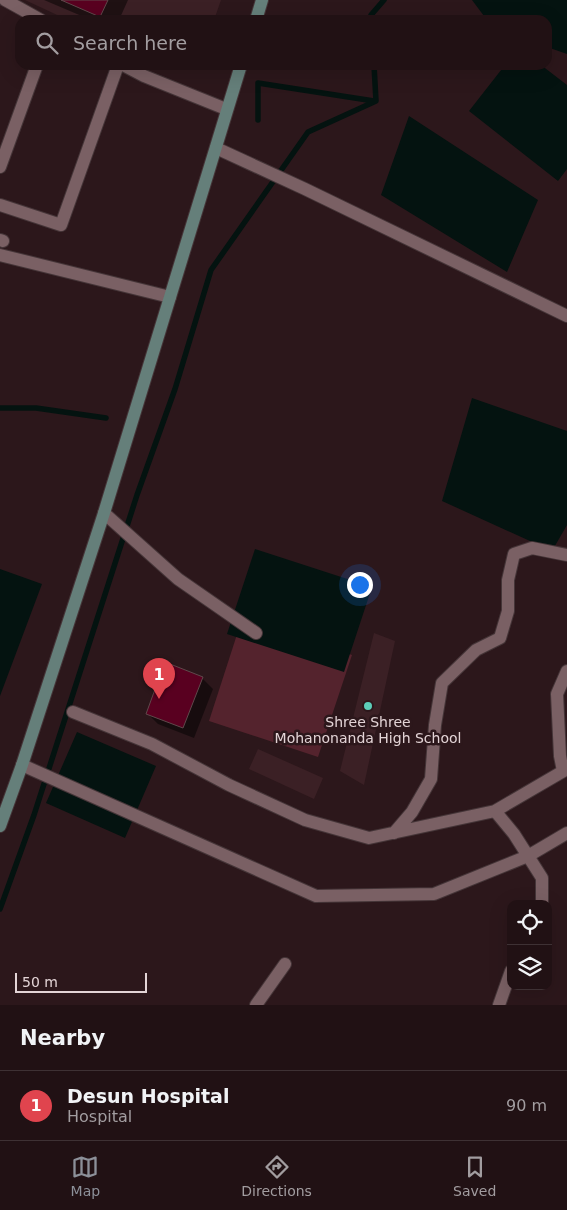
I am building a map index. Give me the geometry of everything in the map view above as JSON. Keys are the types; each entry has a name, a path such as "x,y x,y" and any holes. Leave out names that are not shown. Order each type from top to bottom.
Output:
{"main road":[{"path":"258,15 262,0"},
{"path":"0,826 22,765 104,513 239,70"}],"street":[{"path":"5,0 32,15"},
{"path":"0,167 35,70"},
{"path":"0,204 61,225 116,70"},
{"path":"133,70 226,109"},
{"path":"216,148 306,188 567,316"},
{"path":"0,255 170,297"},
{"path":"104,513 178,579 256,633"},
{"path":"394,833 412,812 431,779 434,725 442,683 476,650 500,638 508,611 508,580 514,554 532,548 567,555"},
{"path":"73,712 152,744 229,785 305,820 369,838 495,811 565,770 560,756 557,694 567,671"},
{"path":"22,765 316,896 434,894 528,856 567,833"},
{"path":"495,811 542,878 542,900"},
{"path":"256,1005 285,964"},
{"path":"499,1005 507,982"}],"shaded area":[{"path":"25,0 221,0 216,15 57,15"},
{"path":"472,0 567,0 567,54 552,49 552,15 483,15"},
{"path":"501,70 548,70 567,85 567,169 558,181 469,111"},
{"path":"409,116 538,200 507,272 381,195"},
{"path":"472,398 567,431 567,525 552,551 442,501"},
{"path":"255,549 372,587 344,672 227,634"},
{"path":"0,569 42,584 0,696"},
{"path":"242,619 352,655 318,757 209,721"},
{"name":"Shree Shree Mohanonanda High School","path":"374,633 395,641 364,785 340,771"},
{"path":"77,732 156,766 125,838 46,803"},
{"path":"258,749 323,778 314,799 249,769"}],"building":[{"path":"61,0 108,0 101,15 95,15"},
{"path":"165,662 203,677 183,728 146,714"}],"waterway":[{"path":"371,15 384,0"},
{"path":"0,909 34,815 137,495 175,389 211,270 308,132 376,101 374,70"},
{"path":"258,120 258,83 374,101"},
{"path":"0,408 36,408 106,418"}],"place":[{"name":"Desun Hospital","path":"159,699"},
{"name":"Shree Shree Mohanonanda High School","path":"368,706"}]}
